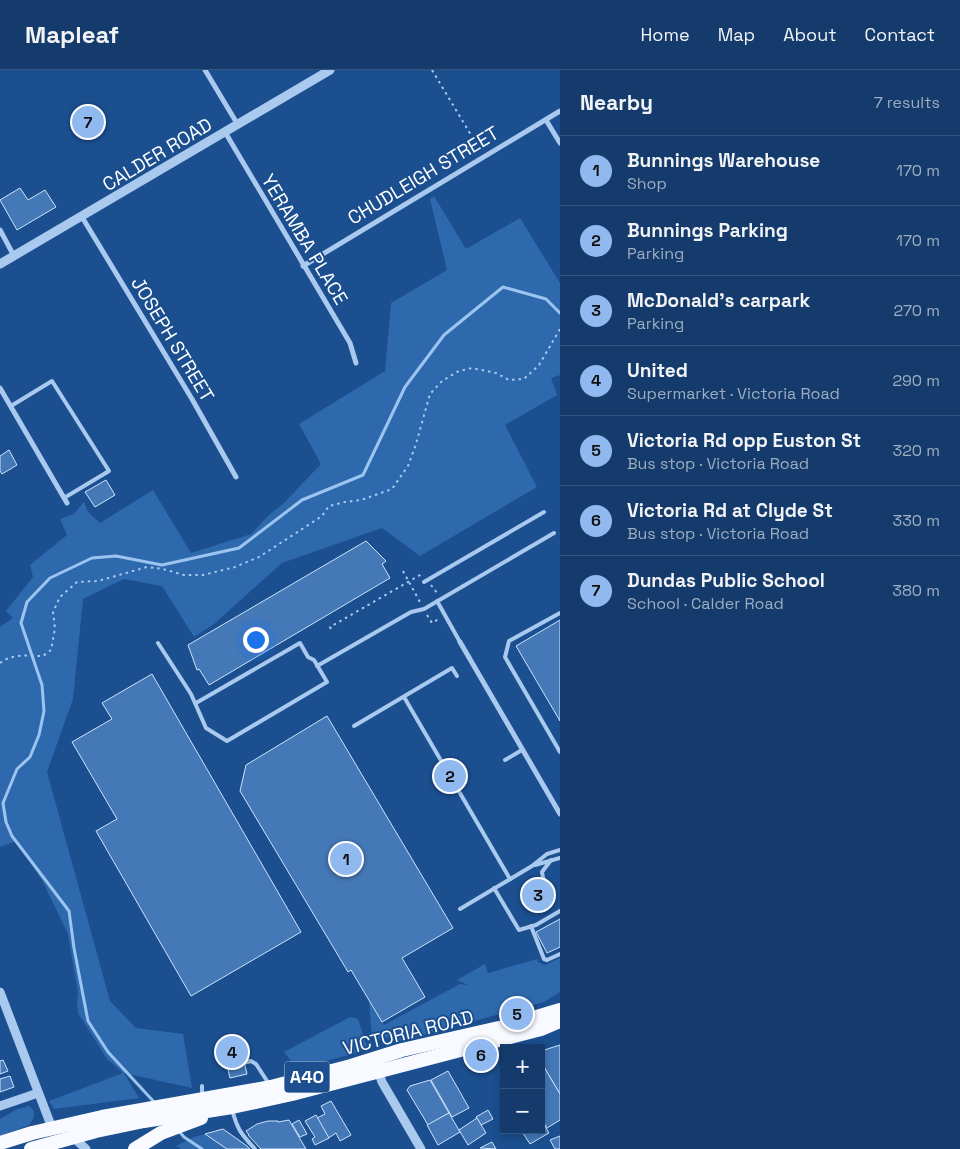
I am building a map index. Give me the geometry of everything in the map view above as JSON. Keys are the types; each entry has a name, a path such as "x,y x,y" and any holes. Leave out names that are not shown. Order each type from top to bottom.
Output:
{"highway":[{"name":"VICTORIA ROAD","path":"0,1143 52,1128 139,1116 188,1118 292,1094 376,1065 411,1047 503,1027 560,1010"},
{"name":"VICTORIA ROAD","path":"31,1149 74,1138 174,1104 271,1087 376,1065 541,1028 560,1021"},
{"path":"135,1149 188,1118"}],"street":[{"path":"205,70 238,125"},
{"name":"CALDER ROAD","path":"0,264 330,70"},
{"name":"CHUDLEIGH STREET","path":"303,266 560,112"},
{"path":"546,120 560,143"},
{"name":"YERAMBA PLACE","path":"225,132 350,344 356,364"},
{"name":"JOSEPH STREET","path":"82,217 187,391 236,477"},
{"path":"0,230 14,256"},
{"path":"0,388 67,503"},
{"path":"460,642 560,814"},
{"path":"0,992 52,1128"},
{"path":"376,1065 382,1082 421,1149"},
{"path":"0,1106 38,1092"},
{"path":"74,1138 86,1149"}],"lane":[{"path":"11,406 52,381 109,471 64,498"},
{"path":"426,581 544,512"},
{"path":"317,666 411,612 439,600 554,533"},
{"path":"439,600 460,642"},
{"path":"560,613 509,641 505,657 560,752"},
{"path":"158,643 196,703 206,728 227,741 326,682 314,660 308,657 300,643 196,703"},
{"path":"354,726 452,668 457,676"},
{"path":"404,697 510,879"},
{"path":"505,760 522,750"},
{"path":"460,909 532,866 546,854 560,850"},
{"path":"532,866 560,858"},
{"path":"550,888 543,878 542,872 551,860"},
{"path":"494,888 519,930 536,925 560,911"},
{"path":"531,926 544,959 547,960 560,954"},
{"path":"243,1063 251,1061 256,1064 271,1087"},
{"path":"202,1086 202,1100"},
{"path":"232,1107 235,1121 243,1137 255,1149"}],"path":[{"path":"432,70 484,156"},
{"path":"0,663 7,658 21,655 44,656 51,650 55,628 53,612 60,597 77,582 98,581 147,568 163,569 184,575 203,575 235,567 259,557 296,533 322,516 329,506 361,500 392,489 408,466 430,394 442,381 459,371 472,368 496,373 509,380 524,379 539,365 560,329"},
{"path":"331,629 330,627 422,574 439,600"}],"shaded area":[{"path":"434,196 466,249 520,218 560,283 560,375 551,378 557,395 505,425 537,487 420,556 382,528 282,563 214,624 194,637 162,586 124,579 83,599 73,699 47,772 110,1001 136,1028 183,1034 192,1088 124,1073 139,1098 54,1109 49,1101 123,1073 107,1059 78,1013 78,993 68,934 42,880 16,841 0,847 0,627 13,618 6,611 33,577 30,565 67,535 60,519 74,514 84,502 88,512 100,523 153,490 191,553 251,534 269,515 284,503 321,464 299,424 385,371 391,303 447,270 430,199"},
{"path":"560,958 560,992 544,1002 393,1043 391,1036 375,1041 372,1037 369,1001 384,1025 460,984 468,985 457,980 485,964 488,973 537,959 538,962 545,965"},
{"path":"350,1017 358,1019 367,1047 357,1053 297,1068 284,1052"},
{"path":"27,1105 34,1112 33,1120 29,1125 0,1136 0,1119 17,1109 27,1107"},
{"path":"205,1134 227,1149 181,1149 176,1146 194,1137"}],"building":[{"path":"20,188 28,200 45,190 56,207 17,230 0,200"},
{"path":"9,450 17,465 2,474 0,471 0,456"},
{"path":"106,480 115,495 95,507 85,492"},
{"path":"366,541 386,561 382,564 390,578 209,685 199,669 197,670 188,645"},
{"path":"560,620 560,721 516,646"},
{"path":"152,674 301,932 191,996 96,831 117,819 72,742 112,719 102,703"},
{"path":"327,716 453,928 402,958 425,997 382,1022 351,970 348,972 240,791 246,765"},
{"path":"560,919 560,947 547,953 536,932"},
{"path":"242,1045 244,1053 222,1058 221,1050"},
{"path":"560,1045 560,1094 545,1069 545,1050"},
{"path":"242,1053 247,1074 230,1078 225,1057"},
{"path":"3,1060 8,1071 0,1074 0,1061"},
{"path":"545,1069 560,1094 560,1120 547,1128 545,1125"},
{"path":"448,1071 469,1108 452,1117 431,1080"},
{"path":"10,1076 14,1087 0,1092 0,1079"},
{"path":"430,1080 449,1113 428,1125 407,1090 410,1086"},
{"path":"331,1101 351,1135 340,1141 336,1133 327,1139 315,1119 325,1114 321,1106"},
{"path":"488,1110 493,1119 481,1125 476,1117"},
{"path":"449,1113 460,1132 438,1145 427,1125"},
{"path":"316,1115 329,1138 315,1145 312,1139 315,1137 305,1121"},
{"path":"477,1118 486,1133 468,1145 459,1130"},
{"path":"289,1120 306,1149 261,1149 246,1131 257,1124 268,1121"},
{"path":"299,1120 307,1134 300,1137 292,1124"},
{"path":"545,1126 549,1133 530,1144 524,1134 545,1134"},
{"path":"223,1129 250,1149 227,1149 205,1134"},
{"path":"560,1136 560,1149 555,1149 550,1140"},
{"path":"492,1142 496,1149 480,1148"}],"waterway":[{"path":"155,1103 108,1052 88,1021 69,911 12,836 6,822 3,803 17,769 30,757 39,735 44,711 42,685 21,623 27,602 50,578 92,558 116,556 162,565 239,548 302,500 363,475 405,387 444,335 503,287 546,299 560,313"},
{"path":"178,1130 184,1137 202,1149"}],"place":[{"name":"Dundas Public School","path":"88,122"},
{"name":"Bunnings Parking","path":"450,776"},
{"name":"Bunnings Warehouse","path":"346,859"},
{"name":"McDonald's carpark","path":"538,895"},
{"name":"Victoria Rd opp Euston St","path":"517,1014"},
{"name":"United","path":"232,1052"},
{"name":"Victoria Rd at Clyde St","path":"481,1055"}]}
